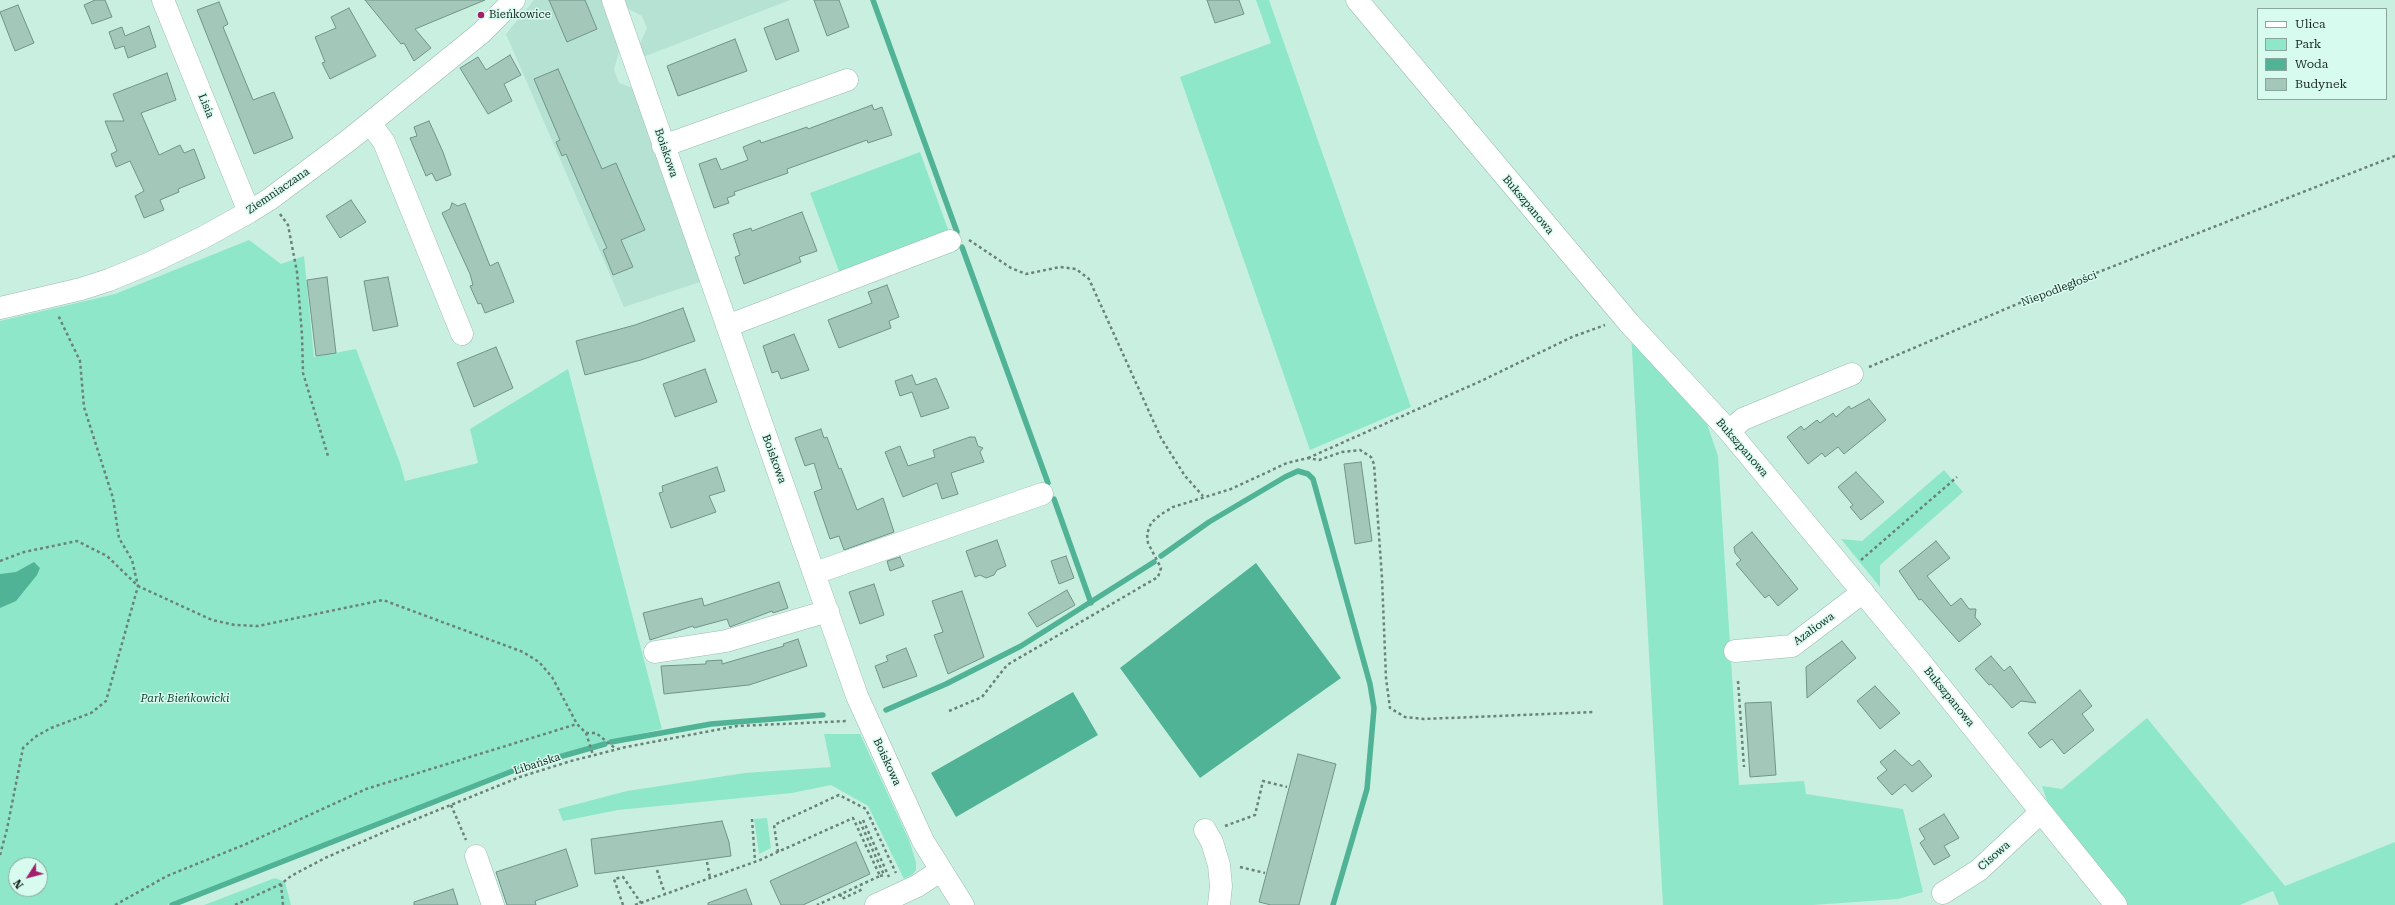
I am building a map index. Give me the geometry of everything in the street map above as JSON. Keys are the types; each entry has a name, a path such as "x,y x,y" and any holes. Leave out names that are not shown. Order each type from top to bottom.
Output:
{"street":[{"name":"Lisia","path":"163,0 248,212"},
{"name":"Ziemniaczana","path":"0,308 53,296 95,284 150,263 202,238 270,199 370,123 481,33 514,0"},
{"name":"Boiskowa","path":"613,0 663,146 866,717 923,841 940,872 963,905"},
{"name":"Bukszpanowa","path":"1357,0 1629,323 1729,431 1847,572 2116,905"},
{"path":"663,146 847,80"},
{"path":"370,123 384,142 462,334"},
{"path":"727,326 950,241"},
{"path":"1729,431 1743,419 1852,374"},
{"path":"815,573 1042,494"},
{"name":"Azaliowa","path":"1735,650 1792,646 1863,592"},
{"path":"655,652 726,641 828,611"},
{"name":"Cisowa","path":"1942,893 1979,870 2041,812"},
{"path":"1214,829 1212,842 1220,872 1221,886 1219,905"},
{"path":"476,856 493,905"},
{"path":"869,897 905,892 940,872"}],"path":[{"name":"Niepodległości","path":"1852,374 2022,302 2395,156"},
{"path":"270,199 288,225 297,272 303,373 328,456"},
{"path":"950,241 971,240 1011,268 1026,274 1060,267 1076,268 1089,279 1160,438 1184,476 1203,496"},
{"path":"0,855 7,829 23,748 34,736 50,728 91,713 106,701 138,586 132,560 119,538 113,498 84,408 80,361 56,310 53,296"},
{"path":"949,711 982,697 1007,665 1158,577 1161,568 1148,543 1147,534 1151,523 1173,507 1203,496 1231,489 1287,463 1308,458 1480,381 1572,337 1603,325 1629,323"},
{"path":"1308,458 1319,460 1342,452 1360,450 1371,457 1374,464 1382,578 1386,678 1388,700 1394,711 1406,717 1424,719 1595,712"},
{"path":"1847,572 1957,477"},
{"path":"0,561 24,552 77,541 107,556 138,586 212,620 235,625 258,626 383,600 523,652 539,662 552,677 577,724 586,734 592,755"},
{"path":"1738,681 1744,767"},
{"name":"Libańska","path":"235,905 281,884 290,876 325,858 451,804 520,777 592,755 737,726 851,721 866,717"},
{"path":"115,905 167,876 246,844 366,789 577,724"},
{"path":"586,734 596,733 617,749"},
{"path":"1214,829 1255,815 1263,781 1287,787"},
{"path":"778,852 774,825 839,795 866,809 905,892"},
{"path":"451,804 461,831 476,856"},
{"path":"635,905 778,852 853,818 880,876"},
{"path":"752,819 755,861"},
{"path":"817,905 884,874 860,822 863,820 887,871"},
{"path":"707,862 710,878"},
{"path":"1220,872 1241,867 1265,873"},
{"path":"658,870 665,894"},
{"path":"623,905 614,879 623,877 641,903"},
{"path":"281,884 282,905"},
{"path":"840,894 842,899 869,897"}],"shaded area":[{"path":"534,0 602,0 620,48 614,69 619,83 638,90 703,281 624,307 506,34"},
{"path":"622,0 790,0 643,57 639,46 647,28 642,16 625,7"}],"green space":[{"path":"1256,0 1269,0 1411,407 1310,450 1180,77 1271,43"},
{"path":"920,152 949,232 840,274 810,193"},
{"name":"Park Bieńkowicki","path":"249,240 281,264 304,256 314,357 356,349 400,463 405,481 478,463 470,429 568,369 662,729 612,740 520,765 167,905 0,905 0,321 115,294"},
{"path":"1631,332 1706,421 1718,456 1739,785 1804,781 1806,794 1903,809 1923,892 1898,899 1813,905 1663,905"},
{"path":"1944,470 1963,492 1880,565 1880,587 1841,539 1862,541"},
{"path":"2147,718 2285,886 2395,842 2395,905 2279,905 2273,891 2240,905 2124,905 2050,810 2042,786 2062,789"},
{"path":"824,734 860,734 909,840 916,862 916,870 912,875 904,879 868,806 831,785 792,793 618,810 563,821 558,809 627,791 745,773 831,767"},
{"path":"767,818 771,848 759,854 754,819"},
{"path":"275,878 285,882 291,905 204,905"}],"water":[{"path":"34,562 40,568 37,575 16,601 0,608 0,574 16,572"},
{"path":"1256,563 1341,678 1200,778 1120,668"},
{"path":"1073,692 1098,735 956,817 931,773"}],"building":[{"path":"95,0 105,0 112,17 92,24 84,5"},
{"path":"365,0 485,0 415,29 431,48 414,61 404,43 401,44"},
{"path":"549,0 585,0 597,29 567,42"},
{"path":"814,0 839,0 849,27 827,36"},
{"path":"1207,0 1239,0 1244,14 1215,23"},
{"path":"219,2 228,24 223,27 253,100 274,92 293,138 254,154 197,10"},
{"path":"18,5 34,43 15,51 0,12"},
{"path":"349,8 376,56 330,79 322,63 325,62 315,37 336,28 331,17"},
{"path":"788,19 799,51 776,60 764,28"},
{"path":"149,26 156,47 128,58 124,46 115,49 109,32 122,27 125,36"},
{"path":"735,39 747,71 678,96 667,66"},
{"path":"510,55 521,75 504,84 512,101 488,114 460,68 478,57 486,70"},
{"path":"558,69 602,169 616,163 645,230 621,240 633,267 613,275 603,250 607,248 566,154 562,156 556,142 560,140 534,79"},
{"path":"167,73 176,100 141,113 159,155 180,145 184,153 194,149 205,178 178,189 179,192 160,200 164,210 144,218 135,196 144,191 130,161 116,167 111,154 117,151 105,121 124,121 113,94"},
{"path":"872,105 874,110 882,107 892,135 868,143 867,140 787,169 788,173 734,192 735,195 727,198 729,203 714,208 699,164 716,158 721,170 748,160 743,147 760,140 761,143 807,127 808,129"},
{"path":"429,121 443,152 451,175 436,181 432,173 426,176 410,138 417,136 414,127"},
{"path":"351,200 366,222 340,238 326,216"},
{"path":"452,203 458,206 465,203 490,266 498,262 514,302 485,313 481,303 478,304 470,286 473,285 470,274 442,213 450,209"},
{"path":"802,212 817,251 799,257 801,262 744,284 735,257 740,255 733,234 751,228 752,231"},
{"path":"327,277 336,353 316,356 307,280"},
{"path":"388,277 398,326 373,331 364,281"},
{"path":"887,285 899,317 889,321 891,328 839,348 828,320 872,303 868,292"},
{"path":"683,308 695,341 641,360 585,375 576,341 635,325"},
{"path":"794,334 809,370 781,379 778,371 772,373 763,346"},
{"path":"496,347 513,388 474,407 457,363"},
{"path":"705,369 717,402 675,417 663,384"},
{"path":"912,375 916,385 936,378 949,408 921,417 912,392 900,396 895,381"},
{"path":"1869,399 1886,420 1844,454 1838,447 1825,457 1822,453 1808,464 1787,437 1801,426 1804,430 1817,420 1820,423 1833,413 1836,417 1849,406 1851,409"},
{"path":"821,429 824,438 827,437 839,469 841,468 857,510 883,498 894,532 844,550 839,536 830,539 814,492 822,489 814,463 805,466 795,438"},
{"path":"970,437 975,437 978,446 983,448 980,452 984,462 951,473 958,494 942,499 937,483 903,497 885,452 900,446 908,466 935,457 933,450"},
{"path":"1361,462 1372,541 1355,544 1344,464"},
{"path":"717,467 725,491 709,496 716,512 671,528 659,493 663,492 662,486"},
{"path":"1856,472 1884,502 1861,520 1850,507 1853,505 1838,487"},
{"path":"1752,532 1798,589 1778,606 1769,595 1765,598 1736,564 1741,560 1735,553 1734,547"},
{"path":"997,540 1006,566 997,570 994,575 986,578 980,575 975,577 966,551"},
{"path":"1936,541 1950,558 1927,576 1951,606 1961,598 1969,609 1976,609 1975,617 1981,624 1959,642 1921,599 1919,600 1899,571"},
{"path":"1066,556 1074,578 1059,584 1051,561"},
{"path":"900,557 904,566 890,571 887,561"},
{"path":"779,582 788,608 773,613 772,611 730,627 727,619 694,628 693,626 650,640 643,613 702,598 704,606"},
{"path":"874,584 884,615 860,624 849,592"},
{"path":"1067,590 1075,605 1037,627 1028,613"},
{"path":"962,591 984,657 948,674 934,635 943,632 932,601"},
{"path":"798,639 807,666 749,685 664,694 661,666 706,664 706,661 722,660 722,664 784,646 783,644"},
{"path":"1842,641 1856,658 1807,698 1806,667"},
{"path":"906,648 917,676 883,688 875,666 888,661 886,656"},
{"path":"1991,656 2004,671 2010,666 2036,703 2021,701 2012,708 1991,684 1989,685 1975,669"},
{"path":"1875,686 1900,713 1880,729 1857,701"},
{"path":"2080,690 2092,706 2082,714 2094,730 2064,754 2052,739 2040,748 2028,733"},
{"path":"1771,702 1776,775 1750,777 1745,703"},
{"path":"1895,750 1912,766 1919,760 1932,776 1912,792 1905,784 1892,795 1877,778 1887,770 1880,762"},
{"path":"1298,754 1336,764 1299,905 1271,905 1259,902"},
{"path":"1944,814 1959,838 1944,846 1950,856 1934,865 1920,843 1925,839 1919,829"},
{"path":"722,821 729,842 731,856 595,874 591,839"},
{"path":"856,842 870,874 803,905 781,905 770,881"},
{"path":"566,849 578,886 535,901 536,905 507,905 496,872"},
{"path":"453,889 458,905 414,905 414,902"},
{"path":"746,889 752,905 708,905 708,903"}],"waterway":[{"path":"873,0 957,232"},
{"path":"962,247 1048,483"},
{"path":"1161,556 1209,522 1285,477 1298,471 1308,474 1313,479 1370,684 1374,708 1367,789 1333,905"},
{"path":"1054,499 1091,603"},
{"path":"886,710 946,684 1021,646 1154,562"},
{"path":"611,742 711,724 823,715"},
{"path":"172,905 520,768 605,744"}],"place":[{"name":"Bieńkowice","path":"481,15"}]}
